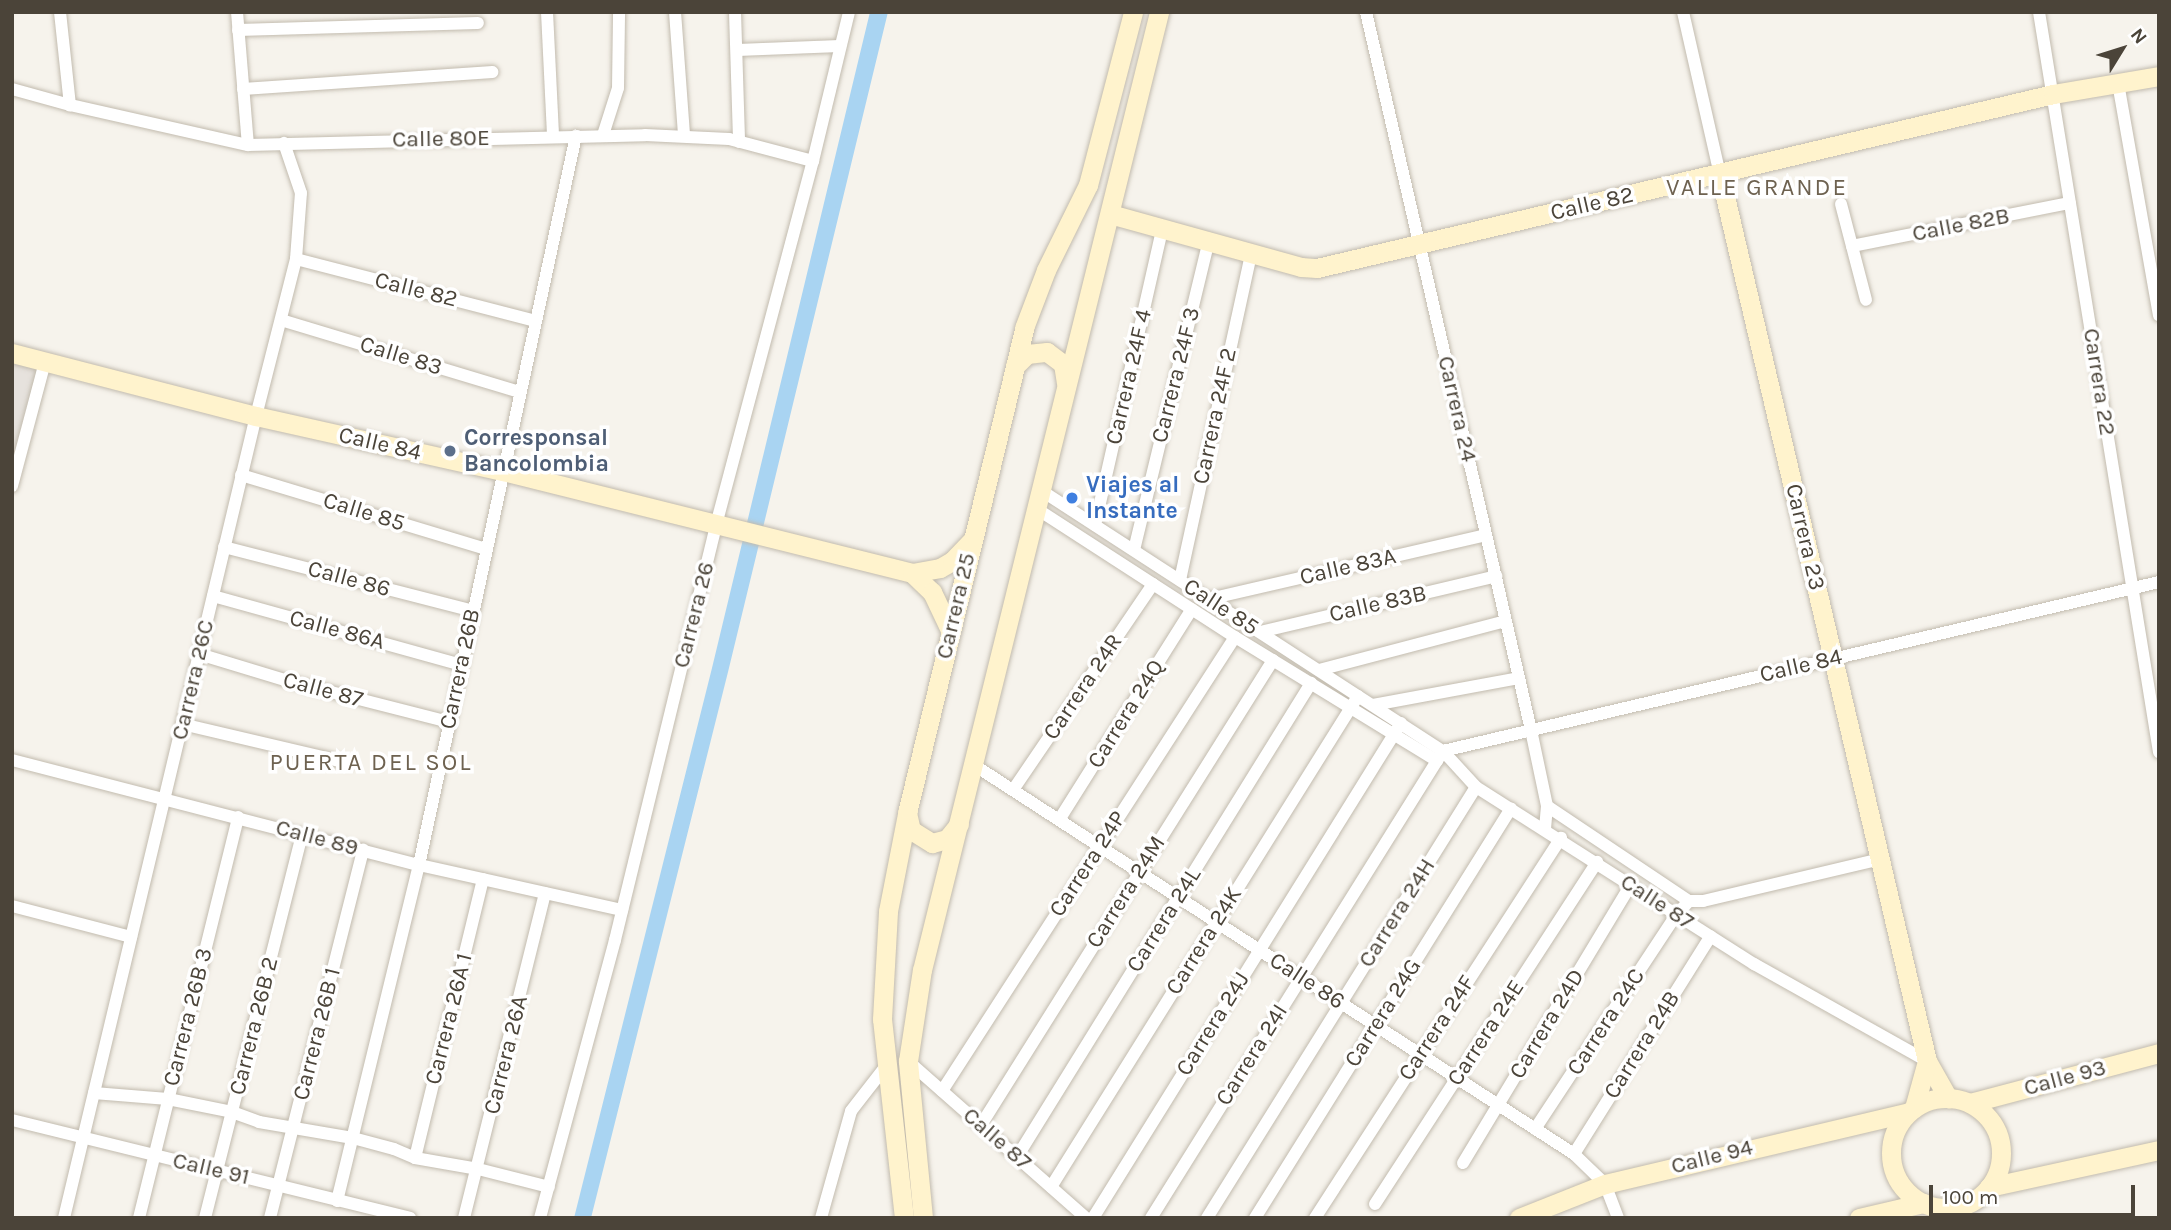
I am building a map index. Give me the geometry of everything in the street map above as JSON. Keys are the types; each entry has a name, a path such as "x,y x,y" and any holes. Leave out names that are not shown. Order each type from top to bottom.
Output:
{"street":[{"path":"60,12 69,106"},
{"path":"237,12 248,145"},
{"path":"547,12 553,136"},
{"path":"603,135 618,88 619,12"},
{"path":"675,12 684,136"},
{"path":"735,12 739,142"},
{"name":"Carrera 26","path":"540,1218 622,910 716,525 813,161 849,12"},
{"name":"Carrera 25","path":"904,1218 883,1019 888,911 908,809 1014,368 1032,304 1088,185 1133,12"},
{"path":"923,1218 908,1061 922,970 1159,12"},
{"name":"Carrera 24","path":"1366,12 1531,730 1547,806 1545,829"},
{"name":"Carrera 23","path":"1683,12 1927,1061 1948,1098"},
{"name":"Carrera 22","path":"2039,12 2159,752"},
{"path":"238,30 478,23"},
{"path":"737,50 840,46"},
{"path":"243,89 492,72"},
{"name":"Calle 82","path":"1110,214 1251,253 1317,268 1720,175 2053,94 2159,76"},
{"path":"2118,83 2159,315"},
{"name":"Calle 80E","path":"12,89 69,106 248,145 553,136 684,136 739,142 813,161"},
{"name":"Carrera 26B","path":"337,1201 419,865 576,136"},
{"name":"Carrera 26C","path":"64,1218 241,475 296,260 301,193 284,143"},
{"path":"1841,204 1866,300"},
{"name":"Calle 82B","path":"1852,246 2070,204"},
{"name":"Carrera 24F 4","path":"1095,525 1162,229"},
{"name":"Carrera 24F 3","path":"1134,550 1209,242"},
{"name":"Carrera 24F 2","path":"1180,580 1251,253"},
{"name":"Calle 82","path":"296,260 536,321"},
{"name":"Calle 83","path":"281,320 520,392"},
{"path":"1014,368 1027,354 1047,352 1063,364 1066,384"},
{"name":"Calle 84","path":"12,353 256,416 503,471 912,573 940,568 958,556 972,540"},
{"path":"12,486 45,362"},
{"name":"Calle 85","path":"241,475 486,549"},
{"path":"1040,500 1153,584 1235,637 1311,683 1355,701 1398,729"},
{"name":"Calle 85","path":"1040,500 1095,525 1319,670 1355,701 1373,705 1398,729"},
{"name":"Calle 83A","path":"1209,599 1486,535"},
{"name":"Calle 86","path":"225,547 473,611"},
{"path":"912,573 932,593 950,630"},
{"name":"Calle 83B","path":"1260,632 1496,576"},
{"name":"Calle 84","path":"1440,756 1531,730 2132,586 2159,582"},
{"name":"Carrera 24R","path":"1013,790 1153,584"},
{"name":"Calle 86A","path":"212,596 461,665"},
{"name":"Carrera 24Q","path":"1059,820 1192,609"},
{"path":"1319,670 1506,621"},
{"name":"Carrera 24P","path":"942,1091 1235,637"},
{"name":"Calle 87","path":"199,654 289,681 449,722"},
{"name":"Carrera 24M","path":"981,1125 1273,660"},
{"path":"1373,705 1519,678"},
{"name":"Carrera 24L","path":"1017,1157 1311,683"},
{"name":"Carrera 24K","path":"1051,1187 1355,701"},
{"path":"182,724 348,763"},
{"name":"Calle 87","path":"1398,729 1440,756 1476,787 1561,838 1676,915 1801,992 1847,1014 1927,1061"},
{"name":"Carrera 24J","path":"1093,1218 1398,729"},
{"name":"Carrera 24I","path":"1151,1218 1440,756"},
{"name":"Calle 89","path":"12,760 164,797 419,865 622,910"},
{"name":"Calle 86","path":"974,765 1574,1154 1605,1184 1618,1218"},
{"name":"Carrera 24H","path":"1206,1218 1476,787"},
{"path":"1547,806 1696,901 1880,859"},
{"name":"Carrera 24G","path":"1255,1218 1511,808"},
{"path":"908,809 911,830 932,843 954,834 961,820"},
{"name":"Carrera 26B 3","path":"139,1218 238,817"},
{"name":"Carrera 26B 2","path":"205,1218 302,834"},
{"name":"Carrera 24F","path":"1315,1218 1561,838"},
{"name":"Carrera 26B 1","path":"270,1218 363,850"},
{"name":"Carrera 24E","path":"1375,1204 1597,862"},
{"name":"Carrera 26A 1","path":"415,1158 483,879"},
{"name":"Carrera 24D","path":"1463,1163 1631,885"},
{"name":"Carrera 26A","path":"464,1218 545,893"},
{"name":"Carrera 24C","path":"1535,1129 1676,915 1696,901"},
{"path":"12,906 131,937"},
{"name":"Carrera 24B","path":"1574,1154 1711,936"},
{"name":"Calle 93","path":"1970,1103 2159,1053"},
{"name":"Calle 87","path":"908,1061 1086,1218"},
{"name":"Carrera 23","path":"1912,1110 1927,1061"},
{"path":"821,1218 851,1111 886,1066"},
{"path":"94,1093 168,1099 232,1112 259,1122 353,1138 394,1149 415,1158 478,1169 549,1187"},
{"path":"1934,1209 1908,1192 1898,1178 1892,1161 1892,1143 1898,1126 1912,1110 1930,1100 1948,1098 1970,1103 1986,1115 1997,1131 2001,1151 1999,1170 1980,1202"},
{"name":"Calle 94","path":"1519,1218 1605,1184 1912,1110"},
{"name":"Calle 91","path":"13,1122 84,1135 403,1217"},
{"path":"1859,1218 1980,1202 2159,1150"}],"shaded area":[{"path":"12,353 45,362 12,486"}],"water":[{"path":"870,12 888,12 728,672 591,1218 574,1218 712,668"}],"place":[{"name":"Corresponsal Bancolombia","path":"450,451"},
{"name":"Viajes al Instante","path":"1072,498"}],"district":[{"name":"VALLE GRANDE","path":"1757,188"},
{"name":"PUERTA DEL SOL","path":"371,763"}]}
